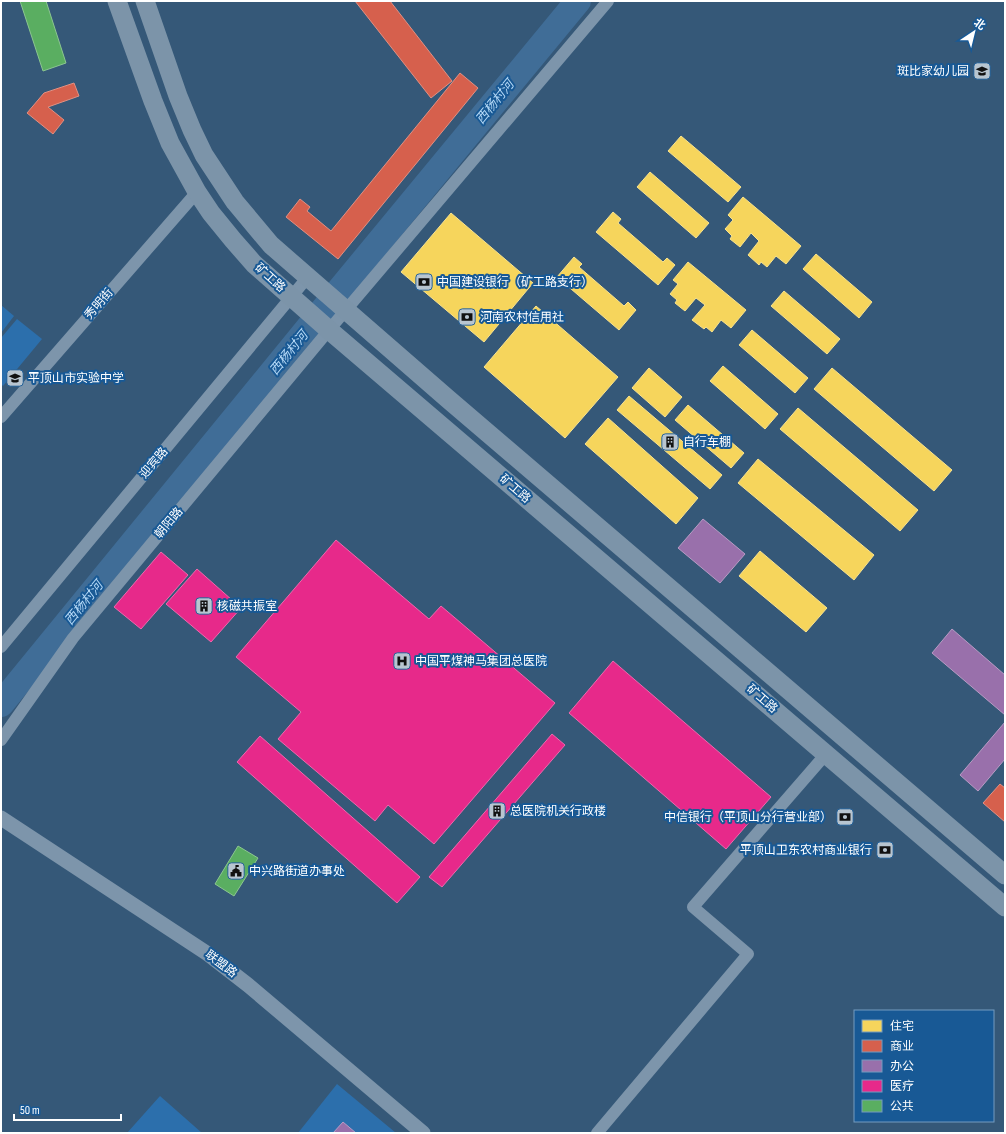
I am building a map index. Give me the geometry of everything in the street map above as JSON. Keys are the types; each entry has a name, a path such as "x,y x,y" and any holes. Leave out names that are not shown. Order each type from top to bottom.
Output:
{"main road":[{"name":"矿工路","path":"117,1 153,101 170,143 197,192 211,213 254,264 329,330 1005,907"},
{"name":"矿工路","path":"145,1 178,96 204,155 235,202 271,246 345,311 1005,875"}],"street":[{"name":"朝阳路","path":"1,740 73,638 329,330 608,1"},
{"name":"秀明街","path":"1,417 197,192"},
{"name":"迎宾路","path":"1,647 314,284"},
{"path":"597,1133 748,954 693,907 826,754"},
{"name":"联盟路","path":"1,818 208,954 248,985 423,1133"}],"shaded area":[{"path":"1,305 14,316 1,333"},
{"path":"17,319 42,339 3,386 1,384 1,338"},
{"path":"337,1084 396,1133 298,1133"},
{"path":"160,1096 202,1133 127,1133"}],"building: 住宅":[{"path":"681,136 741,187 728,202 668,151"},
{"path":"650,172 709,223 696,238 637,187"},
{"path":"743,197 801,246 786,264 776,256 767,267 761,262 759,265 748,255 759,241 751,233 740,247 730,239 732,236 725,229 733,220 728,215"},
{"path":"613,212 621,219 618,223 663,262 667,258 675,265 658,285 596,232"},
{"path":"451,213 533,283 484,342 401,272"},
{"path":"816,254 872,302 859,318 803,269"},
{"path":"574,257 582,264 579,267 624,306 628,302 636,310 619,330 557,277"},
{"path":"688,262 746,310 731,328 721,320 712,332 706,327 704,329 692,320 705,305 696,298 685,311 675,303 677,300 670,294 678,284 673,280"},
{"path":"784,291 840,339 827,354 771,306"},
{"path":"536,306 618,377 565,438 484,367"},
{"path":"752,330 808,378 795,393 739,345"},
{"path":"723,366 778,414 765,429 710,381"},
{"path":"649,368 682,397 665,417 632,388"},
{"path":"832,368 952,470 934,491 814,389"},
{"name":"自行车棚","path":"629,396 722,475 710,489 617,410"},
{"path":"688,405 744,453 731,468 675,420"},
{"path":"798,408 918,510 900,531 780,429"},
{"path":"608,418 698,498 676,524 585,444"},
{"path":"758,459 874,555 854,580 738,483"},
{"path":"760,551 827,608 806,632 739,576"}],"building: 商业":[{"path":"355,1 390,1 452,81 431,98"},
{"path":"460,73 478,88 338,259 286,217 300,199 310,207 307,211 331,231"},
{"path":"74,83 79,96 48,107 64,120 53,134 27,113 44,93"},
{"path":"1000,784 1005,788 1005,822 983,803"}],"building: 办公":[{"path":"703,519 745,554 720,583 678,548"},
{"path":"952,629 1005,675 1005,715 932,653"},
{"path":"1005,722 1005,759 978,791 960,775"},
{"path":"343,1122 356,1133 333,1133"}],"building: 医疗":[{"path":"336,540 429,619 441,606 555,703 434,844 388,805 375,821 278,739 301,712 236,657"},
{"path":"161,552 188,575 141,629 114,607"},
{"name":"核磁共振室","path":"197,569 241,608 211,642 166,604"},
{"path":"613,661 771,797 726,849 569,713"},
{"name":"总医院机关行政楼","path":"552,734 565,745 442,887 429,877"},
{"path":"260,736 420,877 397,903 237,762"}],"building: 公共":[{"path":"20,1 46,1 66,63 43,71"},
{"name":"中兴路街道办事处","path":"238,846 258,858 234,896 215,884"}],"waterway":[{"name":"西杨村河","path":"1,704 578,1"}],"place":[{"name":"斑比家幼儿园","path":"982,71"},
{"name":"中国建设银行（矿工路支行）","path":"424,282"},
{"name":"河南农村信用社","path":"467,317"},
{"name":"平顶山市实验中学","path":"15,378"},
{"name":"自行车棚","path":"670,442"},
{"name":"核磁共振室","path":"204,606"},
{"name":"中国平煤神马集团总医院","path":"402,661"},
{"name":"总医院机关行政楼","path":"497,811"},
{"name":"中信银行（平顶山分行营业部）","path":"845,817"},
{"name":"平顶山卫东农村商业银行","path":"885,850"},
{"name":"中兴路街道办事处","path":"236,871"}]}
